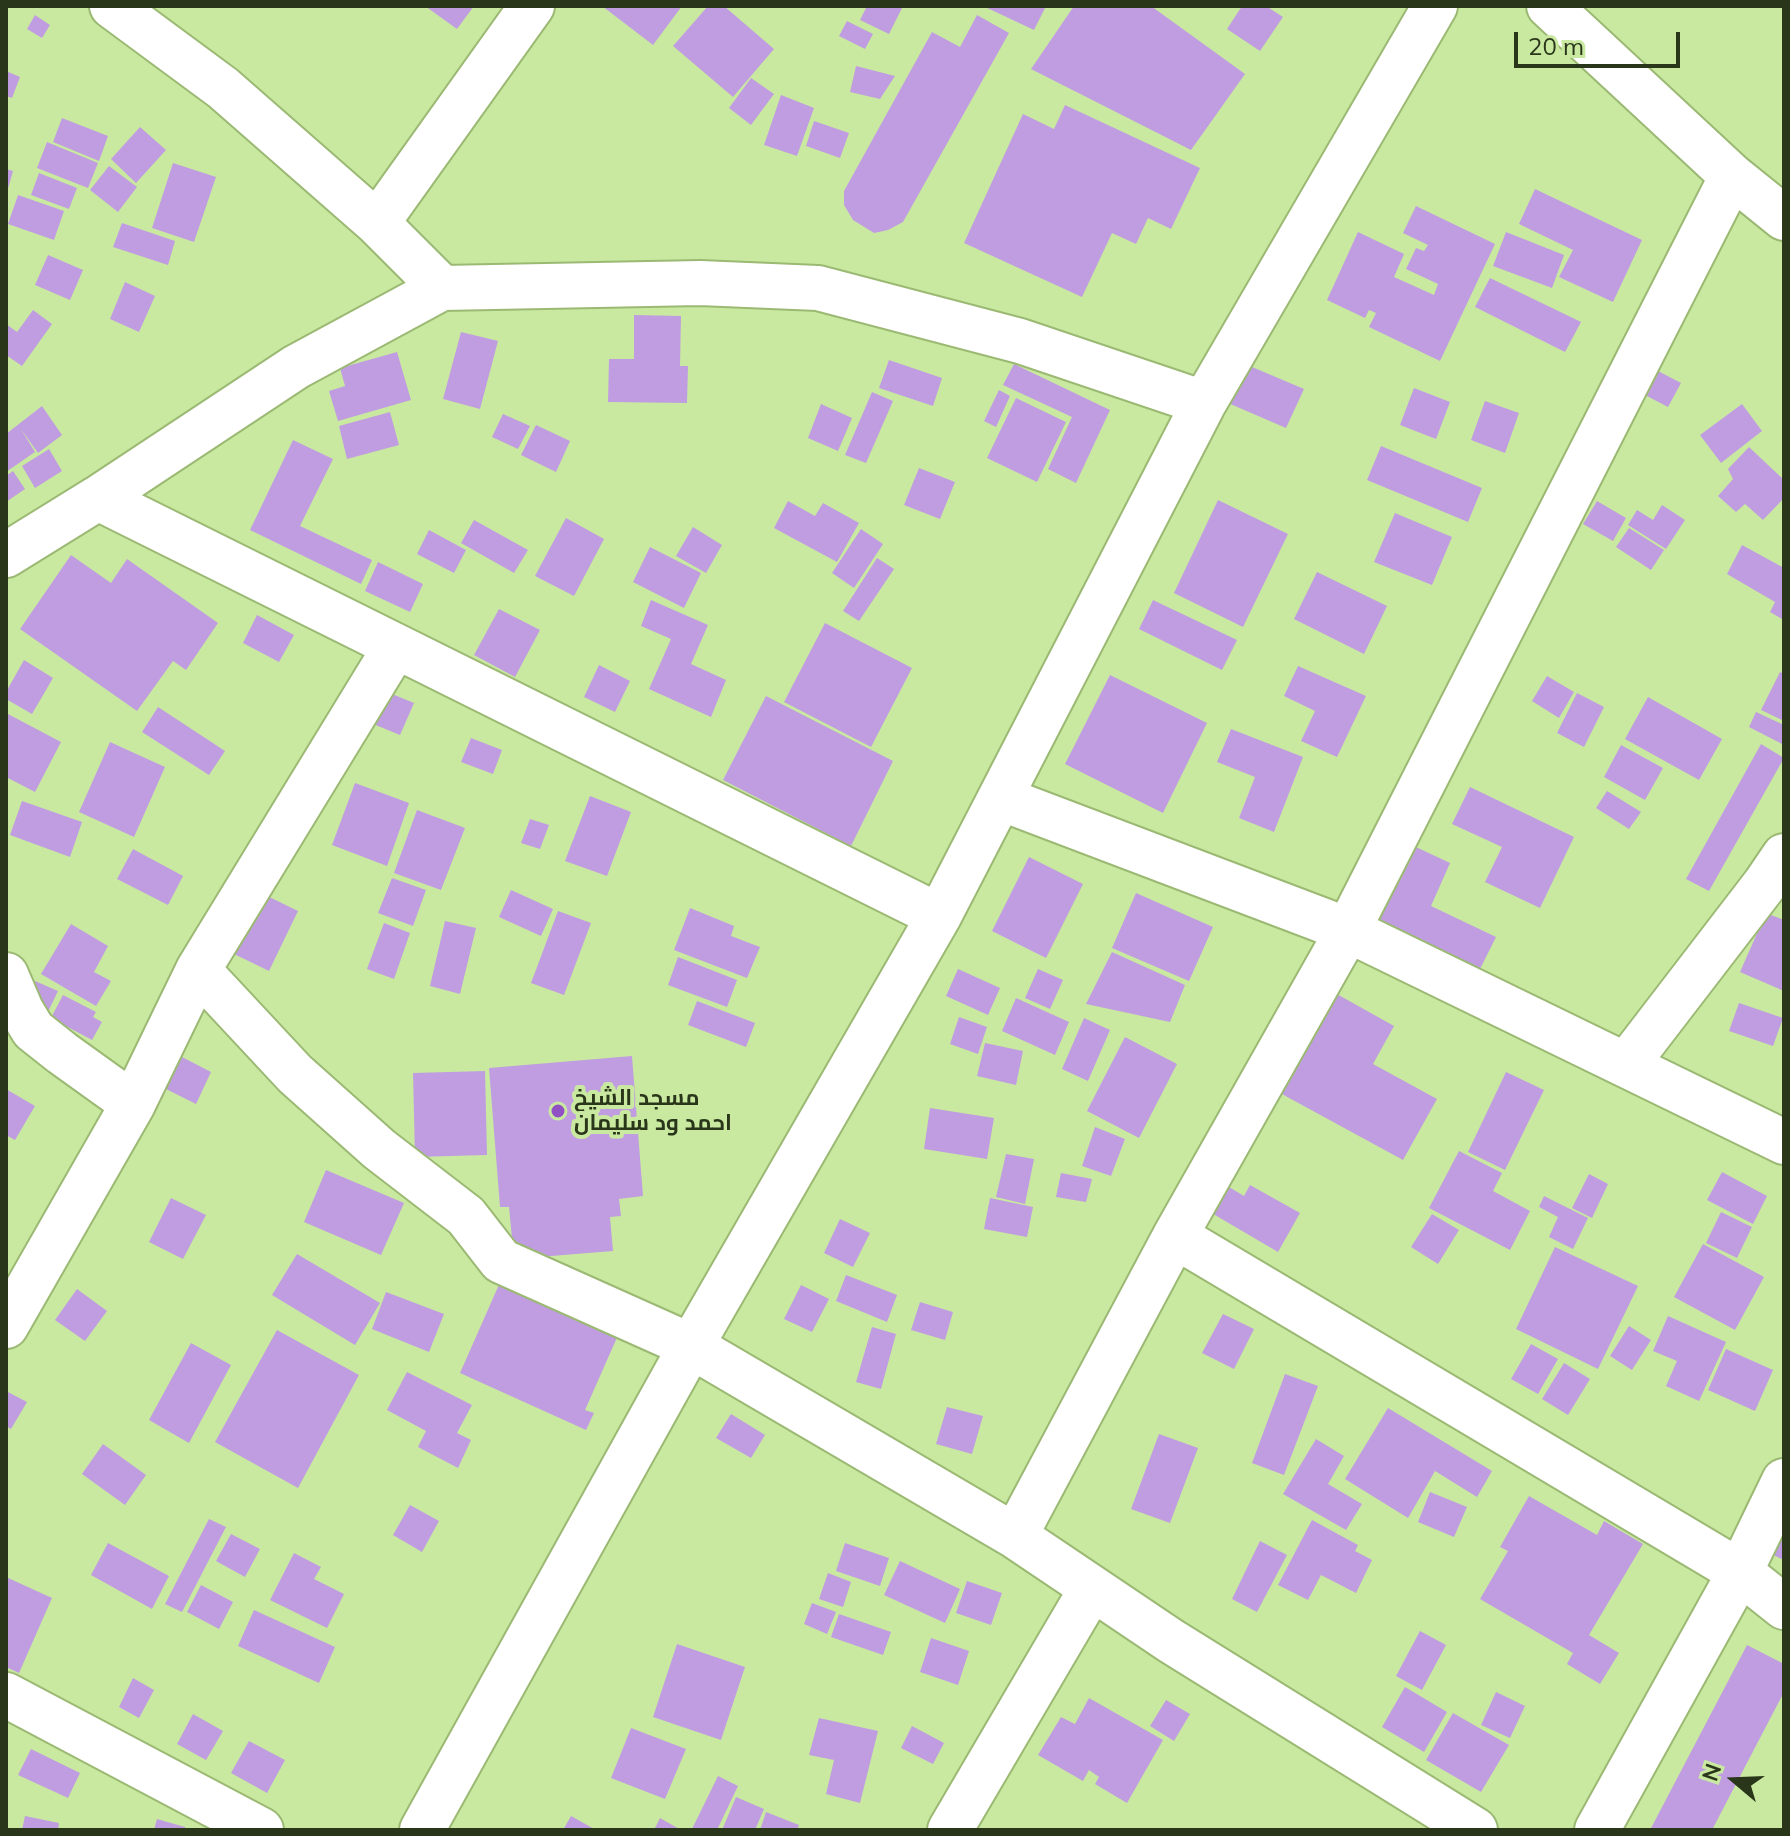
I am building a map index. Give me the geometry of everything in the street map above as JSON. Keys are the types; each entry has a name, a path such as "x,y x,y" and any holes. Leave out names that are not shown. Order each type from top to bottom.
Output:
{"street":[{"path":"112,6 223,88 377,223 442,288"},
{"path":"377,223 532,6"},
{"path":"422,1830 691,1346 939,916 1204,403 1435,6"},
{"path":"1549,6 1732,176 1784,218"},
{"path":"1015,1536 1175,1236 1348,930 1732,176"},
{"path":"6,555 296,367 442,288 700,283 818,288 1020,341 1204,403"},
{"path":"98,498 939,916"},
{"path":"6,1326 133,1104 198,970 396,646"},
{"path":"1000,798 1348,930 1784,1142"},
{"path":"1626,1065 1784,856"},
{"path":"198,970 295,1074 379,1149 466,1216 501,1261 691,1346 1015,1536 1171,1641 1475,1830"},
{"path":"6,975 33,1030 133,1104"},
{"path":"1175,1236 1740,1572 1784,1607"},
{"path":"1597,1830 1740,1572 1784,1481"},
{"path":"950,1830 1092,1588"},
{"path":"6,1695 261,1830"}],"building":[{"path":"425,6 474,6 457,29"},
{"path":"602,6 682,6 653,45"},
{"path":"708,6 724,6 774,49 733,97 673,46"},
{"path":"867,6 903,6 889,34 860,20"},
{"path":"983,6 1046,6 1034,30"},
{"path":"1074,6 1151,6 1245,74 1191,150 1031,69"},
{"path":"1242,6 1266,6 1283,17 1260,51 1227,29"},
{"path":"35,15 50,25 42,38 27,29"},
{"path":"977,15 1009,33 903,222 874,233 853,220 844,205 844,191 932,32 960,47"},
{"path":"847,21 873,34 865,49 839,36"},
{"path":"856,66 895,76 880,99 850,92"},
{"path":"6,71 20,77 12,98 6,96"},
{"path":"751,78 774,94 751,125 729,108"},
{"path":"781,95 814,108 797,156 764,145"},
{"path":"1065,105 1200,168 1171,229 1148,218 1136,244 1112,233 1082,297 964,243 1023,114 1054,129"},
{"path":"62,118 108,136 99,161 53,142"},
{"path":"814,121 849,133 840,158 806,146"},
{"path":"140,127 166,150 136,183 111,159"},
{"path":"47,142 98,163 88,188 37,168"},
{"path":"173,163 216,177 194,242 152,228"},
{"path":"109,166 137,187 118,212 90,190"},
{"path":"6,169 13,171 7,192 6,192"},
{"path":"39,173 77,188 69,209 31,195"},
{"path":"1535,189 1642,240 1613,302 1559,277 1573,250 1519,224"},
{"path":"18,195 64,211 54,240 8,224"},
{"path":"1416,206 1495,244 1440,361 1369,327 1376,313 1369,310 1365,318 1327,300 1358,232 1404,254 1394,277 1434,295 1438,284 1406,269 1416,248 1424,251 1428,245 1403,233"},
{"path":"122,223 175,241 168,265 113,247"},
{"path":"1506,232 1564,255 1552,288 1493,266"},
{"path":"48,255 83,270 70,300 35,285"},
{"path":"1490,278 1581,322 1565,352 1475,307"},
{"path":"125,282 155,296 139,332 110,319"},
{"path":"33,310 52,324 22,366 6,355 6,324 17,332"},
{"path":"634,315 681,316 680,366 688,366 687,403 608,402 609,359 634,359"},
{"path":"461,332 498,341 480,409 443,399"},
{"path":"397,352 411,400 338,421 329,391 345,386 340,368"},
{"path":"889,360 942,378 933,406 879,388"},
{"path":"1014,364 1110,410 1076,483 1048,469 1072,417 1003,385"},
{"path":"1245,364 1304,389 1286,428 1228,403"},
{"path":"1658,371 1681,383 1668,407 1645,395"},
{"path":"1414,388 1450,402 1436,439 1400,425"},
{"path":"999,390 1010,396 996,427 984,421"},
{"path":"872,392 893,401 866,463 845,455"},
{"path":"1016,398 1066,422 1037,482 987,458"},
{"path":"1485,401 1519,413 1505,453 1471,440"},
{"path":"821,404 852,418 838,451 808,438"},
{"path":"1742,404 1762,431 1721,463 1700,435"},
{"path":"42,406 62,435 38,453 21,429 35,452 6,472 6,434"},
{"path":"390,412 399,445 347,459 339,426"},
{"path":"503,414 530,426 518,449 492,437"},
{"path":"536,425 570,441 556,472 521,455"},
{"path":"293,440 333,459 300,526 372,560 361,584 250,530"},
{"path":"1381,446 1482,488 1468,522 1367,480"},
{"path":"1749,447 1784,480 1784,498 1763,520 1745,504 1736,512 1718,496 1733,479 1728,469"},
{"path":"49,449 62,471 35,488 22,466"},
{"path":"919,468 955,482 940,519 904,505"},
{"path":"13,471 25,489 6,502 6,476"},
{"path":"1218,500 1288,534 1243,627 1174,593"},
{"path":"788,501 815,516 823,503 859,523 837,562 774,528"},
{"path":"1597,501 1626,518 1613,541 1583,524"},
{"path":"1662,505 1685,520 1666,549 1628,525 1637,510 1653,520"},
{"path":"1395,513 1452,537 1432,585 1374,562"},
{"path":"566,518 604,539 574,596 535,576"},
{"path":"474,520 528,550 514,573 461,543"},
{"path":"693,527 722,545 706,573 676,556"},
{"path":"1629,528 1664,550 1651,570 1616,547"},
{"path":"861,529 883,544 854,588 832,573"},
{"path":"429,530 466,550 454,573 417,554"},
{"path":"1742,545 1784,568 1782,619 1770,612 1775,602 1727,574"},
{"path":"650,547 701,573 684,608 633,582"},
{"path":"71,555 111,583 127,559 218,623 186,670 173,661 137,711 20,629"},
{"path":"877,558 894,569 859,621 843,611"},
{"path":"378,562 423,584 410,612 365,591"},
{"path":"1317,572 1387,606 1364,654 1294,619"},
{"path":"651,600 708,625 691,664 726,680 711,717 649,689 671,639 641,626"},
{"path":"1153,600 1237,640 1222,670 1139,629"},
{"path":"499,609 540,630 515,677 474,655"},
{"path":"257,615 294,635 279,662 243,643"},
{"path":"825,623 912,668 871,747 784,702"},
{"path":"24,660 53,678 32,714 6,699 6,692"},
{"path":"599,665 630,681 615,712 584,697"},
{"path":"1298,666 1366,696 1337,757 1301,741 1315,711 1284,696"},
{"path":"1780,672 1784,674 1784,721 1761,710"},
{"path":"1110,675 1207,723 1163,813 1065,764"},
{"path":"1547,676 1574,692 1559,718 1532,701"},
{"path":"375,687 414,703 400,735 361,719"},
{"path":"1577,693 1604,707 1584,747 1557,733"},
{"path":"766,696 893,761 851,846 723,780"},
{"path":"1648,697 1722,739 1699,780 1625,739"},
{"path":"158,707 225,751 209,775 142,732"},
{"path":"1756,712 1784,725 1784,745 1749,727"},
{"path":"6,713 61,742 35,792 6,777"},
{"path":"1231,729 1303,757 1274,832 1239,818 1255,777 1217,762"},
{"path":"471,738 502,750 493,774 461,762"},
{"path":"110,742 165,767 134,837 79,812"},
{"path":"1761,744 1784,758 1709,891 1686,879"},
{"path":"1621,745 1663,768 1645,800 1604,777"},
{"path":"355,783 409,803 387,866 332,845"},
{"path":"1470,787 1574,837 1540,908 1485,882 1502,847 1452,824"},
{"path":"1607,791 1641,812 1629,829 1596,808"},
{"path":"590,796 631,812 607,876 565,861"},
{"path":"22,801 82,822 70,857 10,835"},
{"path":"417,810 465,828 441,890 394,873"},
{"path":"530,819 549,825 540,849 521,843"},
{"path":"1401,840 1450,863 1431,906 1496,937 1477,975 1363,922"},
{"path":"133,849 183,876 168,905 117,879"},
{"path":"1029,857 1083,884 1046,958 992,931"},
{"path":"392,878 426,890 413,926 378,913"},
{"path":"511,890 553,909 541,936 499,917"},
{"path":"259,892 298,911 269,971 234,954"},
{"path":"1136,893 1213,927 1189,981 1112,948"},
{"path":"690,908 734,926 731,936 760,947 747,978 674,950"},
{"path":"558,911 591,923 564,995 531,983"},
{"path":"1766,913 1784,920 1784,991 1740,972"},
{"path":"445,921 476,928 460,994 430,986"},
{"path":"384,923 410,933 394,979 367,969"},
{"path":"71,924 108,946 94,972 111,981 96,1006 41,974"},
{"path":"1112,952 1185,985 1170,1022 1086,1004"},
{"path":"678,957 737,980 727,1007 668,985"},
{"path":"958,969 1000,988 988,1015 946,996"},
{"path":"1038,969 1063,980 1050,1009 1025,998"},
{"path":"35,981 58,991 46,1016 23,1005"},
{"path":"1335,993 1394,1026 1373,1064 1437,1099 1403,1160 1280,1093"},
{"path":"63,995 96,1012 93,1017 102,1022 92,1040 51,1018"},
{"path":"1016,998 1069,1022 1055,1055 1002,1031"},
{"path":"697,1001 755,1023 746,1047 688,1025"},
{"path":"1739,1003 1783,1018 1773,1046 1729,1031"},
{"path":"959,1017 987,1027 978,1054 950,1044"},
{"path":"1084,1018 1110,1030 1088,1081 1062,1069"},
{"path":"1125,1037 1177,1064 1139,1138 1087,1111"},
{"path":"985,1043 1023,1051 1016,1085 977,1076"},
{"path":"632,1056 643,1196 619,1199 621,1216 610,1217 613,1251 514,1259 509,1207 500,1207 489,1068"},
{"path":"182,1057 211,1072 196,1104 166,1089"},
{"path":"485,1071 487,1155 415,1157 413,1073"},
{"path":"1506,1072 1544,1090 1505,1170 1468,1152"},
{"path":"6,1089 35,1106 15,1140 6,1135"},
{"path":"930,1108 994,1118 987,1159 924,1149"},
{"path":"1095,1127 1125,1139 1111,1176 1082,1166"},
{"path":"1459,1151 1502,1173 1493,1191 1530,1211 1510,1250 1429,1208"},
{"path":"1006,1154 1034,1159 1025,1204 996,1197"},
{"path":"326,1170 404,1203 381,1255 304,1222"},
{"path":"1722,1172 1767,1196 1753,1224 1707,1200"},
{"path":"1061,1173 1092,1179 1086,1202 1056,1197"},
{"path":"1589,1174 1608,1184 1592,1218 1572,1208"},
{"path":"1219,1181 1244,1196 1250,1185 1300,1213 1278,1252 1203,1208"},
{"path":"1544,1196 1588,1218 1573,1249 1549,1237 1558,1217 1539,1207"},
{"path":"171,1198 206,1215 183,1259 149,1242"},
{"path":"990,1198 1033,1207 1027,1237 984,1229"},
{"path":"1721,1212 1752,1227 1737,1258 1706,1243"},
{"path":"1432,1214 1459,1230 1438,1264 1411,1247"},
{"path":"840,1219 870,1233 853,1267 824,1253"},
{"path":"1703,1244 1764,1277 1735,1330 1674,1297"},
{"path":"1555,1247 1638,1286 1598,1369 1516,1329"},
{"path":"297,1254 380,1303 355,1345 272,1295"},
{"path":"505,1271 623,1324 585,1410 594,1413 586,1430 460,1373"},
{"path":"846,1275 897,1295 887,1322 836,1301"},
{"path":"801,1285 829,1299 812,1332 784,1319"},
{"path":"77,1289 107,1311 85,1341 55,1320"},
{"path":"386,1292 444,1314 429,1352 372,1329"},
{"path":"920,1302 953,1312 945,1340 911,1330"},
{"path":"1223,1314 1254,1329 1234,1369 1202,1353"},
{"path":"1668,1316 1726,1342 1699,1401 1666,1386 1677,1361 1653,1351"},
{"path":"1629,1326 1651,1340 1632,1370 1610,1356"},
{"path":"872,1327 896,1334 881,1389 856,1382"},
{"path":"277,1330 359,1375 298,1488 215,1442"},
{"path":"191,1343 231,1365 189,1443 149,1420"},
{"path":"1531,1344 1558,1359 1538,1394 1511,1379"},
{"path":"1726,1349 1773,1370 1755,1411 1708,1390"},
{"path":"1564,1363 1590,1379 1568,1415 1542,1399"},
{"path":"407,1372 472,1405 457,1433 471,1440 458,1468 418,1447 426,1431 387,1410"},
{"path":"1285,1374 1318,1386 1284,1475 1252,1463"},
{"path":"6,1391 27,1402 11,1429 6,1426"},
{"path":"947,1407 983,1416 972,1454 936,1444"},
{"path":"1388,1408 1492,1471 1477,1497 1435,1471 1408,1518 1345,1479"},
{"path":"731,1414 765,1435 751,1458 716,1438"},
{"path":"1159,1434 1198,1448 1170,1523 1131,1509"},
{"path":"1316,1439 1344,1456 1328,1484 1362,1504 1346,1530 1283,1494"},
{"path":"103,1444 146,1475 125,1505 82,1474"},
{"path":"1430,1492 1467,1507 1454,1537 1418,1522"},
{"path":"1529,1496 1597,1535 1604,1521 1643,1544 1589,1635 1619,1653 1600,1684 1567,1664 1573,1653 1480,1599 1508,1551 1500,1547"},
{"path":"410,1505 439,1521 422,1552 393,1535"},
{"path":"209,1519 226,1527 182,1612 165,1604"},
{"path":"1312,1520 1358,1545 1355,1551 1372,1560 1356,1593 1321,1575 1308,1600 1278,1585"},
{"path":"1784,1526 1784,1560 1771,1554"},
{"path":"231,1534 260,1549 245,1577 216,1561"},
{"path":"1260,1541 1287,1555 1257,1612 1232,1599"},
{"path":"108,1543 169,1576 152,1609 91,1575"},
{"path":"845,1543 889,1558 880,1586 836,1571"},
{"path":"294,1553 321,1567 314,1579 344,1594 327,1628 270,1600"},
{"path":"900,1561 960,1589 945,1623 884,1595"},
{"path":"828,1573 851,1582 843,1607 819,1599"},
{"path":"6,1577 52,1598 19,1673 6,1667"},
{"path":"967,1581 1002,1593 991,1625 956,1613"},
{"path":"201,1585 233,1602 219,1629 187,1612"},
{"path":"812,1603 836,1612 827,1634 804,1624"},
{"path":"254,1610 335,1647 319,1683 238,1646"},
{"path":"839,1614 891,1632 883,1655 831,1637"},
{"path":"1420,1631 1446,1645 1422,1690 1396,1676"},
{"path":"931,1638 969,1651 958,1685 920,1672"},
{"path":"677,1644 745,1667 721,1740 653,1717"},
{"path":"1747,1645 1784,1664 1784,1692 1712,1830 1650,1830"},
{"path":"133,1678 154,1690 139,1718 119,1707"},
{"path":"1405,1687 1447,1712 1424,1752 1382,1727"},
{"path":"1496,1692 1525,1706 1510,1738 1481,1725"},
{"path":"1089,1698 1163,1740 1127,1803 1095,1784 1099,1777 1089,1770 1083,1781 1038,1755 1061,1717 1075,1724"},
{"path":"1166,1700 1190,1714 1174,1741 1150,1726"},
{"path":"1453,1713 1509,1745 1481,1792 1426,1760"},
{"path":"193,1714 223,1731 206,1760 177,1744"},
{"path":"819,1718 878,1731 860,1803 826,1794 834,1760 809,1755"},
{"path":"912,1726 944,1743 933,1764 901,1748"},
{"path":"631,1728 686,1749 665,1799 611,1778"},
{"path":"249,1741 285,1760 267,1793 231,1773"},
{"path":"31,1749 80,1773 68,1798 18,1775"},
{"path":"718,1776 738,1786 717,1830 693,1830 692,1829"},
{"path":"736,1797 764,1809 755,1830 722,1830"},
{"path":"766,1812 799,1825 797,1830 760,1830"},
{"path":"25,1816 59,1823 58,1830 22,1830"},
{"path":"571,1816 596,1830 563,1830"},
{"path":"660,1818 681,1830 654,1830"},
{"path":"157,1819 185,1827 185,1830 154,1830"}],"place":[{"name":"مسجد الشيخ احمد ود سليمان","path":"558,1111"}]}
